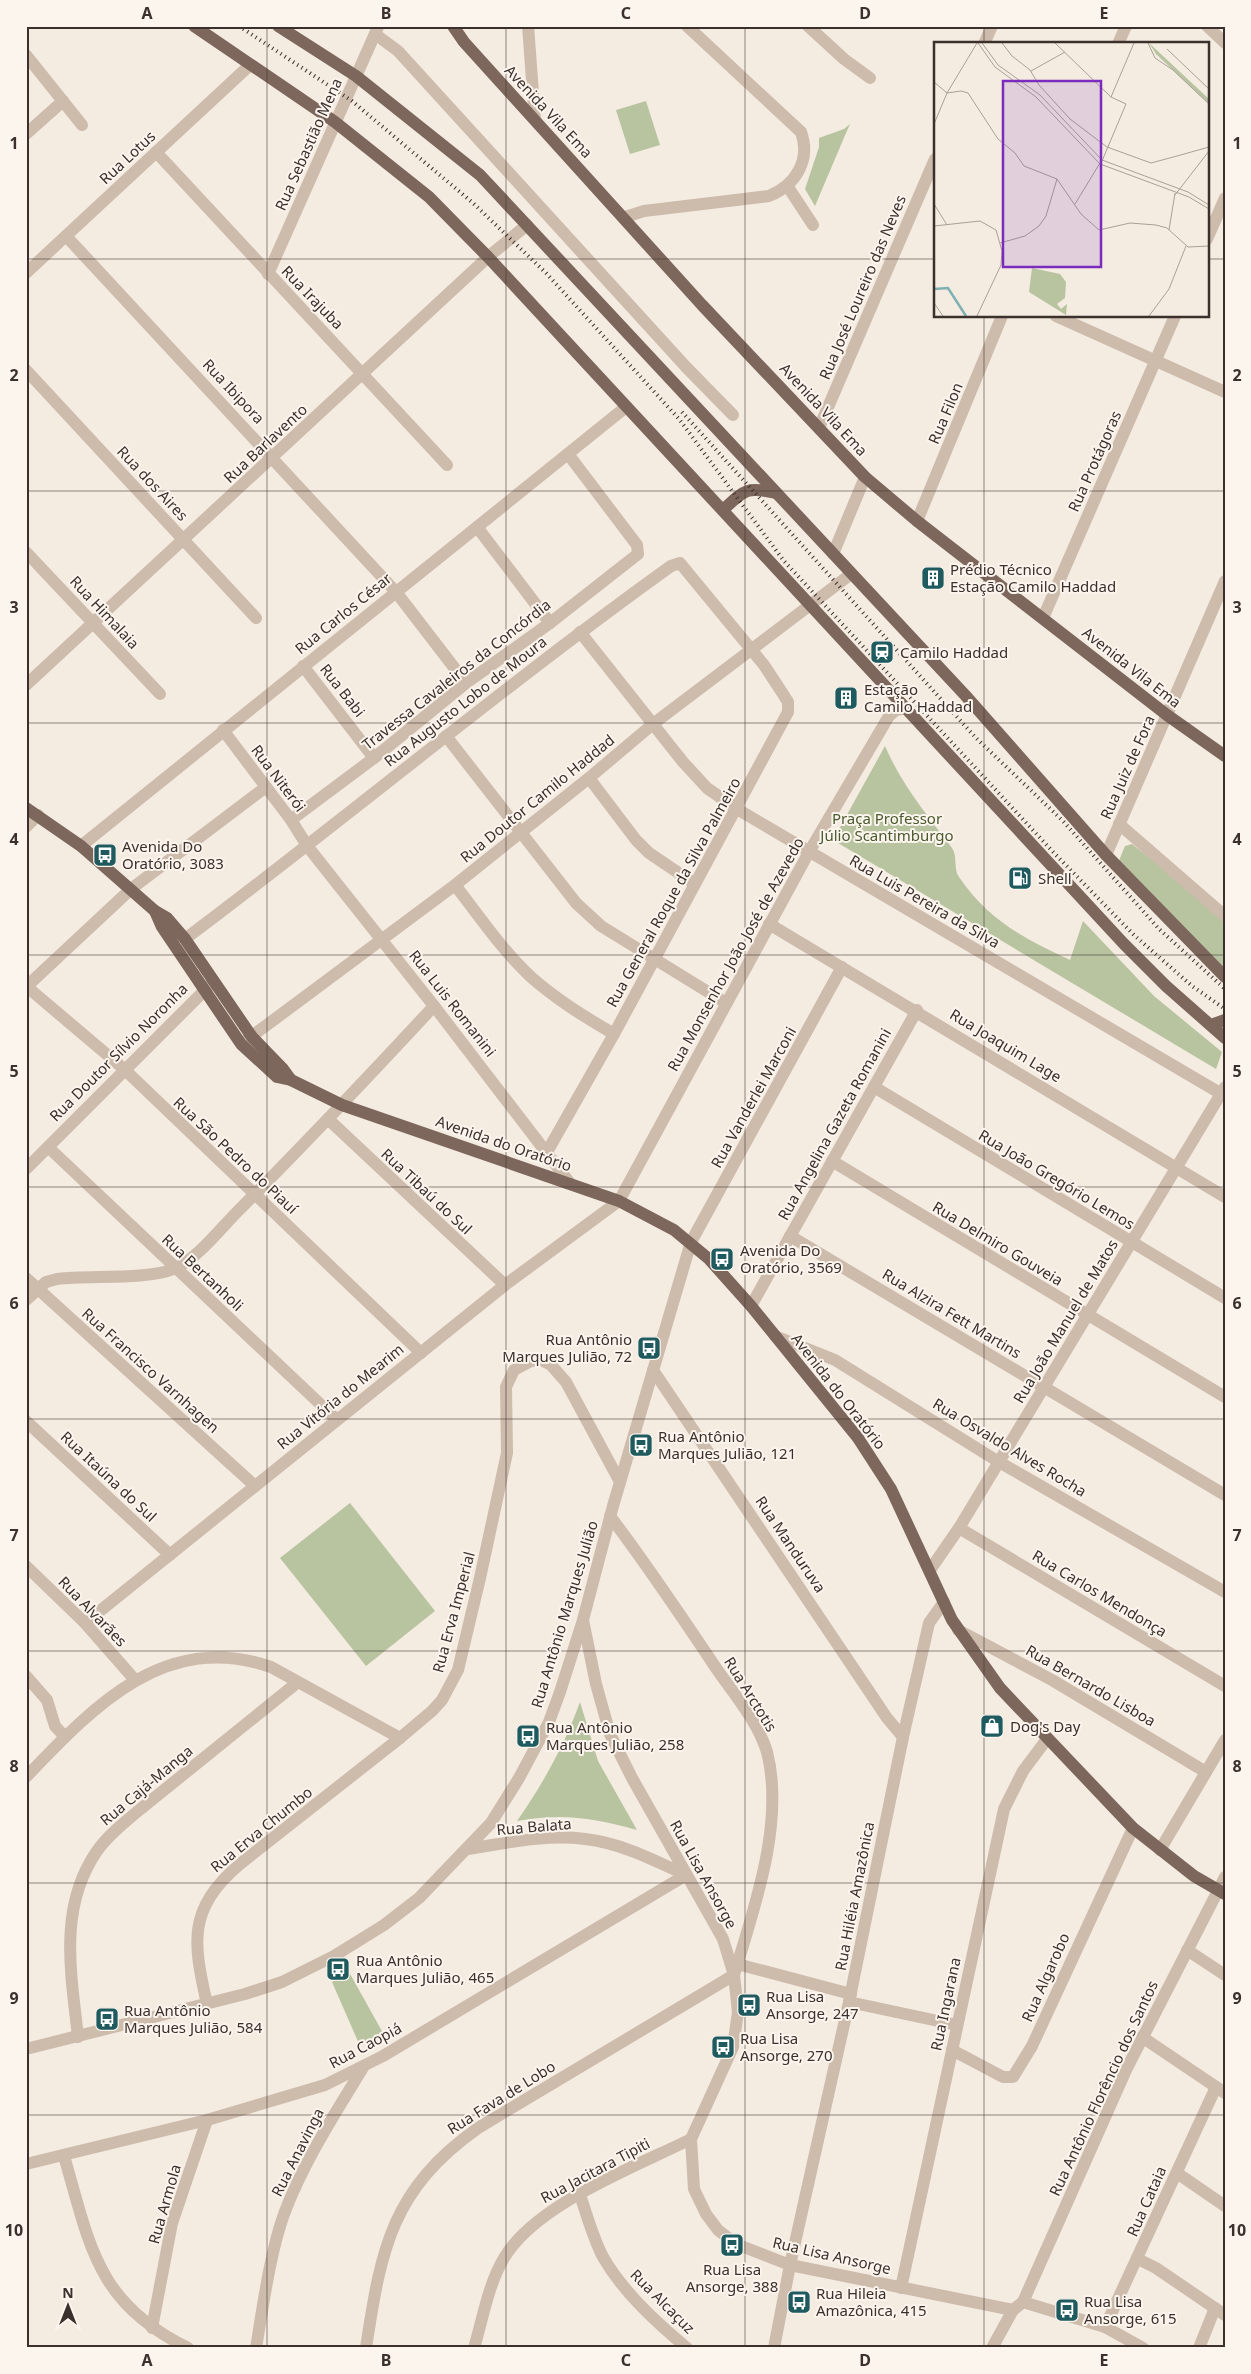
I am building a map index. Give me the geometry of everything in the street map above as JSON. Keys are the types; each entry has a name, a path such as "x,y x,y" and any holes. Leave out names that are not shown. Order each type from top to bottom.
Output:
{"main road":[{"path":"194,26 335,122 429,197 488,257 1124,944 1166,986 1225,1038"},
{"path":"278,26 356,76 480,175 994,728 1106,855 1225,976"},
{"name":"Avenida Vila Ema","path":"453,26 464,42 625,217 702,305 865,477 917,522 1167,715 1225,756"},
{"path":"722,510 746,490 757,489 776,494"},
{"name":"Avenida do Oratório","path":"26,808 81,846 156,911 167,918 185,939 241,1044 277,1077 291,1080 342,1105 619,1200 658,1219 691,1242 751,1306 874,1461 891,1489 958,1630 1000,1688 1133,1828 1160,1850 1221,1892"},
{"name":"Avenida do Oratório","path":"156,911 162,927 208,985 291,1080"},
{"path":"1211,1025 1225,1020"}],"street":[{"path":"528,26 535,120"},
{"path":"625,217 644,211 770,196 788,187 797,174 805,156 801,132 687,26"},
{"path":"808,26 844,59 870,78"},
{"path":"985,42 992,26"},
{"path":"1119,42 1126,26"},
{"path":"1207,26 1225,43"},
{"name":"Rua Sebastião Mena","path":"268,274 376,30"},
{"path":"376,30 398,51 733,416"},
{"path":"26,55 82,125"},
{"name":"Rua Lotus","path":"26,273 250,65"},
{"path":"26,134 63,102"},
{"name":"Rua Irajuba","path":"156,152 268,274 364,373 447,465"},
{"name":"Rua José Loureiro das Neves","path":"819,428 934,160"},
{"path":"788,187 813,225"},
{"path":"1208,237 1225,198"},
{"name":"Rua Barlavento","path":"26,685 488,257 527,225"},
{"name":"Rua Ibipora","path":"66,236 273,457 396,592 466,683"},
{"name":"Rua Filon","path":"917,522 1001,318"},
{"path":"1061,318 1225,392"},
{"name":"Rua Protágoras","path":"1042,618 1174,318"},
{"name":"Rua dos Aires","path":"26,370 256,618"},
{"name":"Rua Carlos César","path":"81,846 626,407"},
{"name":"Travessa Cavaleiros da Concórdia","path":"291,820 374,758 466,683 550,623 639,552 638,545 568,454"},
{"path":"833,554 865,477"},
{"path":"477,527 550,623"},
{"name":"Rua Himalaia","path":"26,552 160,694"},
{"name":"Rua Augusto Lobo de Moura","path":"185,939 308,847 446,736 580,632 672,566 680,563 750,651"},
{"name":"Rua Doutor Camilo Haddad","path":"241,1044 381,938 455,885 589,778 653,724 851,574"},
{"name":"Rua Juiz de Fora","path":"1106,855 1225,581"},
{"name":"Rua Luis Pereira da Silva","path":"580,632 683,762 707,788 737,809 1223,1092"},
{"name":"Rua General Roque da Silva Palmeiro","path":"548,1152 784,722 789,708 784,694 764,665 750,651"},
{"name":"Rua Babi","path":"304,666 374,758"},
{"name":"Rua Monsenhor João José de Azevedo","path":"619,1200 769,924 889,716 896,710 906,708"},
{"name":"Rua Niterói","path":"223,730 291,820 308,847"},
{"path":"446,736 576,903 601,926 726,1003"},
{"path":"589,778 636,840 649,852 695,884"},
{"path":"26,986 131,889 266,787"},
{"path":"26,827 38,815"},
{"path":"1119,824 1225,916"},
{"name":"Rua Luis Romanini","path":"308,847 548,1152 569,1182"},
{"path":"455,885 509,954 530,976 578,1013 614,1034"},
{"name":"Rua Joaquim Lage","path":"769,924 917,1010 1225,1197"},
{"name":"Rua Vanderlei Marconi","path":"691,1242 842,967"},
{"name":"Rua Doutor Sílvio Noronha","path":"26,1169 208,985"},
{"name":"Rua São Pedro do Piauí","path":"26,986 124,1069 421,1353"},
{"path":"26,1300 37,1288 46,1282 57,1279 142,1274 175,1269 199,1250 328,1120 434,1006"},
{"name":"Rua Angelina Gazeta Romanini","path":"751,1306 917,1010"},
{"name":"Rua João Gregório Lemos","path":"874,1087 1225,1298"},
{"name":"Rua João Manuel de Matos","path":"930,1570 959,1528 1223,1092"},
{"name":"Rua Tibaú do Sul","path":"328,1120 505,1285"},
{"name":"Rua Bertanholi","path":"48,1147 336,1420"},
{"name":"Rua Delmiro Gouveia","path":"832,1161 1087,1316 1225,1397"},
{"name":"Rua Vitória do Mearim","path":"85,1623 505,1285 619,1200"},
{"name":"Rua Alzira Fett Martins","path":"790,1236 1225,1495"},
{"name":"Rua Antônio Marques Julião","path":"26,2050 207,2004 282,1982 334,1956 384,1925 419,1898 468,1849 491,1822 549,1722 583,1620 610,1516 691,1242"},
{"name":"Rua Francisco Varnhagen","path":"26,1278 255,1486"},
{"name":"Rua Osvaldo Alves Rocha","path":"775,1336 835,1360 999,1462 1225,1592"},
{"name":"Rua Erva Imperial","path":"400,1738 432,1712 442,1700 458,1670 507,1454 506,1387 514,1370 531,1361 541,1360 551,1365 566,1382 620,1482"},
{"name":"Rua Manduruva","path":"653,1370 887,1718 903,1737"},
{"name":"Rua Itaúna do Sul","path":"26,1421 170,1555"},
{"name":"Rua Arctotis","path":"610,1516 743,1707 766,1752 771,1792 770,1820 765,1858 751,1921 735,1970"},
{"name":"Rua Carlos Mendonça","path":"959,1528 1225,1686"},
{"name":"Rua Alvarães","path":"26,1566 85,1623 135,1680"},
{"name":"Rua Hiléia Amazônica","path":"774,2348 790,2265 850,1998 903,1737 929,1623 944,1602"},
{"name":"Rua Lisa Ansorge","path":"583,1620 596,1684 610,1734 632,1778 723,1939 735,1970 738,2012 734,2047 691,2139 694,2189 706,2214 718,2230 736,2244 790,2265 901,2288 1018,2306 1105,2327 1143,2348"},
{"name":"Rua Bernardo Lisboa","path":"958,1630 1052,1680 1206,1772"},
{"path":"26,1777 65,1737 113,1695 150,1672 193,1660 226,1657 249,1660 271,1667 400,1738"},
{"path":"26,1676 47,1700 55,1726 65,1737"},
{"name":"Rua Cajá-Manga","path":"78,2036 69,1940 72,1907 82,1876 97,1850 113,1832 298,1682"},
{"name":"Rua Erva Chumbo","path":"207,2004 196,1940 197,1923 208,1899 224,1877 400,1738"},
{"name":"Rua Ingarana","path":"901,2288 1004,1809 1023,1771 1047,1739"},
{"path":"1160,1850 1225,1740"},
{"name":"Rua Algarobo","path":"952,2050 1003,2077 1013,2077 1032,2046 1133,1828"},
{"name":"Rua Balata","path":"468,1849 560,1838 586,1839 645,1855 686,1875"},
{"name":"Rua Caopiá","path":"26,2164 207,2120 325,2085 415,2038 686,1875"},
{"name":"Rua Antônio Florêncio dos Santos","path":"992,2348 1018,2306 1142,2037 1187,1950 1221,1892 1225,1877"},
{"path":"1187,1950 1225,1975"},
{"path":"735,1970 957,2025"},
{"name":"Rua Fava de Lobo","path":"366,2348 376,2282 386,2247 399,2214 415,2186 434,2164 454,2145 478,2128 735,1970"},
{"path":"1142,2037 1220,2090"},
{"name":"Rua Anavinga","path":"256,2348 283,2215 318,2141 364,2066"},
{"name":"Rua Cataia","path":"1105,2327 1177,2173 1220,2090"},
{"name":"Rua Armola","path":"152,2328 172,2223 207,2120"},
{"name":"Rua Jacitara Tipiti","path":"474,2348 492,2283 505,2256 517,2240 544,2215 691,2139"},
{"path":"64,2156 90,2244 99,2267 116,2294 133,2313 152,2328 163,2336 188,2348"},
{"path":"1177,2173 1225,2206"},
{"name":"Rua Alcaçuz","path":"580,2195 603,2256 614,2273 630,2294 687,2348"},
{"path":"1138,2259 1156,2268 1220,2311 1198,2348"}],"green space":[{"path":"646,101 660,145 630,154 616,110"},
{"path":"850,124 815,206 805,189 819,147 819,138 844,129"},
{"name":"Praça Professor Júlio Scantimburgo","path":"885,746 907,787 952,848 955,855 957,874 970,892 995,917 1023,936 1070,960 1083,921 1154,996 1222,1052 1216,1069 833,840"},
{"path":"1132,844 1225,918 1225,971 1118,863 1125,846"},
{"path":"350,1503 435,1611 366,1666 280,1558"},
{"path":"580,1702 598,1761 637,1830 606,1822 578,1818 549,1817 517,1821 553,1763"},
{"path":"349,1972 383,2033 360,2046 332,1982"}],"railway":[{"path":"239,26 352,101 473,203 546,273 679,419 784,561 1055,854 1134,935 1192,986 1225,1009"},
{"path":"682,412 976,738 1063,821 1159,929 1225,989"}],"place":[{"name":"Prédio Técnico Estação Camilo Haddad","path":"933,578"},
{"name":"Camilo Haddad","path":"882,652"},
{"name":"Estação Camilo Haddad","path":"846,698"},
{"name":"Avenida Do Oratório, 3083","path":"105,855"},
{"name":"Shell","path":"1020,878"},
{"name":"Avenida Do Oratório, 3569","path":"722,1259"},
{"name":"Rua Antônio Marques Julião, 72","path":"649,1348"},
{"name":"Rua Antônio Marques Julião, 121","path":"641,1445"},
{"name":"Dog's Day","path":"992,1726"},
{"name":"Rua Antônio Marques Julião, 258","path":"528,1736"},
{"name":"Rua Antônio Marques Julião, 465","path":"338,1969"},
{"name":"Rua Lisa Ansorge, 247","path":"749,2005"},
{"name":"Rua Antônio Marques Julião, 584","path":"107,2019"},
{"name":"Rua Lisa Ansorge, 270","path":"723,2047"},
{"name":"Rua Lisa Ansorge, 388","path":"732,2245"},
{"name":"Rua Hileia Amazônica, 415","path":"799,2302"},
{"name":"Rua Lisa Ansorge, 615","path":"1067,2310"}]}
